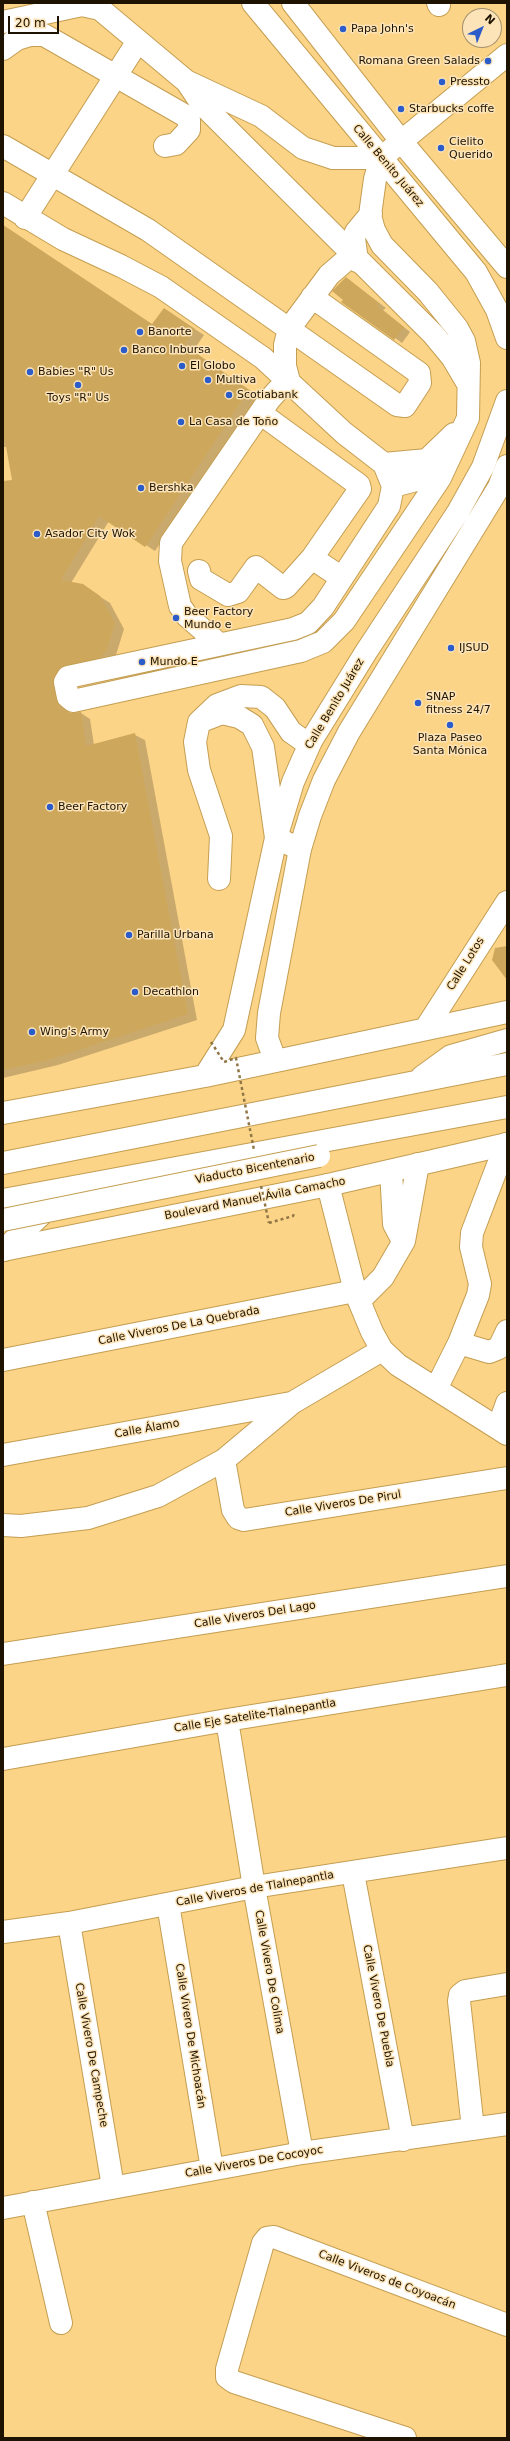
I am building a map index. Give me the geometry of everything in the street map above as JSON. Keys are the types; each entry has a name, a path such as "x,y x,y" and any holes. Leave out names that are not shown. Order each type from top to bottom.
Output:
{"main road":[{"name":"Calle Benito Juárez","path":"253,3 476,272 498,310 507,338"},
{"path":"295,4 401,141 507,267"},
{"path":"3,22 82,5 92,6 100,9 186,81 261,116 303,148 333,158 382,158"},
{"path":"3,50 17,39 30,35 44,35 184,115 189,120 189,130 183,139 176,144 165,146"},
{"path":"25,218 138,41"},
{"path":"3,203 25,218 63,239 121,266 161,287 263,358 290,385 344,433 384,464 393,486 389,506 323,607 308,623 293,629 68,677 65,682 68,697 73,701 301,651 323,642 344,621 440,478 468,418 469,363 464,341 428,292 382,245 374,230 371,214 375,179 382,158 507,55"},
{"path":"186,81 201,103 433,334 452,357 469,385"},
{"path":"3,146 148,230 397,405 405,406 420,383 419,374 312,297"},
{"path":"355,258 354,238 356,232 371,214"},
{"path":"290,385 285,366 285,345 289,329 328,275 355,258"},
{"path":"219,644 187,616 180,606 170,552 172,543 260,413 278,390 290,385"},
{"name":"Calle Benito Juárez","path":"205,1076 234,1030 276,838 293,782 311,741 366,652 458,512 483,467 507,401"},
{"path":"199,571 201,579 225,594 232,596 238,592 256,567 285,588 312,558 361,487 260,413"},
{"path":"384,464 427,460 468,418"},
{"path":"275,1060 267,1038 269,1013 300,849 324,780 349,732 499,487 507,466"},
{"path":"393,486 420,479 440,478"},
{"path":"312,558 342,578"},
{"path":"219,879 221,836 199,770 195,742 199,722 217,705 241,696 261,697 275,708 291,732 301,739 311,741"},
{"path":"199,722 222,713 239,717 252,726 263,746 276,838 300,849"},
{"name":"Calle Lotos","path":"426,1028 484,935 507,902"},
{"path":"484,935 507,932"},
{"path":"3,1113 205,1076 507,1012"},
{"path":"418,1080 450,1056 507,1040"},
{"path":"3,1163 418,1080 507,1064"},
{"path":"3,1200 507,1107"},
{"name":"Viaducto Bicentenario","path":"3,1220 507,1118"},
{"path":"436,1388 458,1343 478,1295 480,1284 471,1246 472,1233 507,1144"},
{"name":"Boulevard Manuel Ávila Camacho","path":"3,1250 328,1185 507,1144"},
{"path":"357,1296 383,1277 404,1241 418,1164"},
{"path":"391,1170 394,1224 404,1241"},
{"path":"328,1185 357,1296 382,1350 398,1365 502,1431 507,1403"},
{"path":"3,1250 70,1188"},
{"name":"Calle Viveros De La Quebrada","path":"3,1360 357,1296"},
{"path":"458,1343 489,1352 498,1348 507,1331"},
{"path":"3,1525 28,1525 88,1518 158,1496 224,1460 292,1403 382,1350"},
{"name":"Calle Álamo","path":"3,1455 292,1403"},
{"name":"Calle Viveros De Pirul","path":"224,1460 233,1510 238,1518 244,1520 507,1478"},
{"name":"Calle Viveros Del Lago","path":"3,1654 507,1576"},
{"name":"Calle Eje Satelite-Tlalnepantla","path":"3,1759 227,1720 507,1675"},
{"name":"Calle Vivero De Colima","path":"227,1720 254,1887 302,2153"},
{"name":"Calle Viveros de Tlalnepantla","path":"3,1932 68,1923 254,1887 353,1873 507,1848"},
{"name":"Calle Vivero De Puebla","path":"353,1873 403,2140"},
{"name":"Calle Vivero De Michoacán","path":"168,1904 212,2169"},
{"name":"Calle Vivero De Campeche","path":"68,1923 113,2187"},
{"path":"473,2129 459,2002 460,1995 465,1991 507,1984"},
{"name":"Calle Viveros De Cocoyoc","path":"3,2208 302,2153 403,2140 507,2124"},
{"path":"33,2202 61,2323"},
{"name":"Calle Viveros de Coyoacán","path":"405,2438 234,2382 227,2377 226,2369 263,2243 268,2238 274,2237 507,2325"}],"path":[{"path":"211,1042 224,1062 236,1058 255,1156"},
{"path":"260,1178 269,1224 293,1216"}],"building":[{"path":"3,225 152,324 164,308 195,329 184,345 249,390 145,547 99,516 61,580 83,584 100,596 115,623 107,650 99,658 61,667 54,676 53,684 56,699 60,707 70,713 81,712 86,746 135,733 188,1014 48,1060 3,1070 3,481 12,480 5,441 3,441"},
{"path":"346,277 379,303 377,306 404,327 394,340 341,302 343,300 332,291"},
{"path":"507,946 507,980 492,960 495,948"}],"place":[{"name":"Papa John's","path":"343,29"},
{"name":"Romana Green Salads","path":"488,61"},
{"name":"Pressto","path":"442,82"},
{"name":"Starbucks coffe","path":"401,109"},
{"name":"Cielito Querido","path":"441,148"},
{"name":"Banorte","path":"140,332"},
{"name":"Banco Inbursa","path":"124,350"},
{"name":"El Globo","path":"182,366"},
{"name":"Babies \"R\" Us","path":"30,372"},
{"name":"Multiva","path":"208,380"},
{"name":"Toys \"R\" Us","path":"78,385"},
{"name":"Scotiabank","path":"229,395"},
{"name":"La Casa de Toño","path":"181,422"},
{"name":"Bershka","path":"141,488"},
{"name":"Asador City Wok","path":"37,534"},
{"name":"Beer Factory Mundo e","path":"176,618"},
{"name":"IJSUD","path":"451,648"},
{"name":"Mundo E","path":"142,662"},
{"name":"SNAP fitness 24/7","path":"418,703"},
{"name":"Plaza Paseo Santa Mónica","path":"450,725"},
{"name":"Beer Factory","path":"50,807"},
{"name":"Parilla Urbana","path":"129,935"},
{"name":"Decathlon","path":"135,992"},
{"name":"Wing's Army","path":"32,1032"}]}
